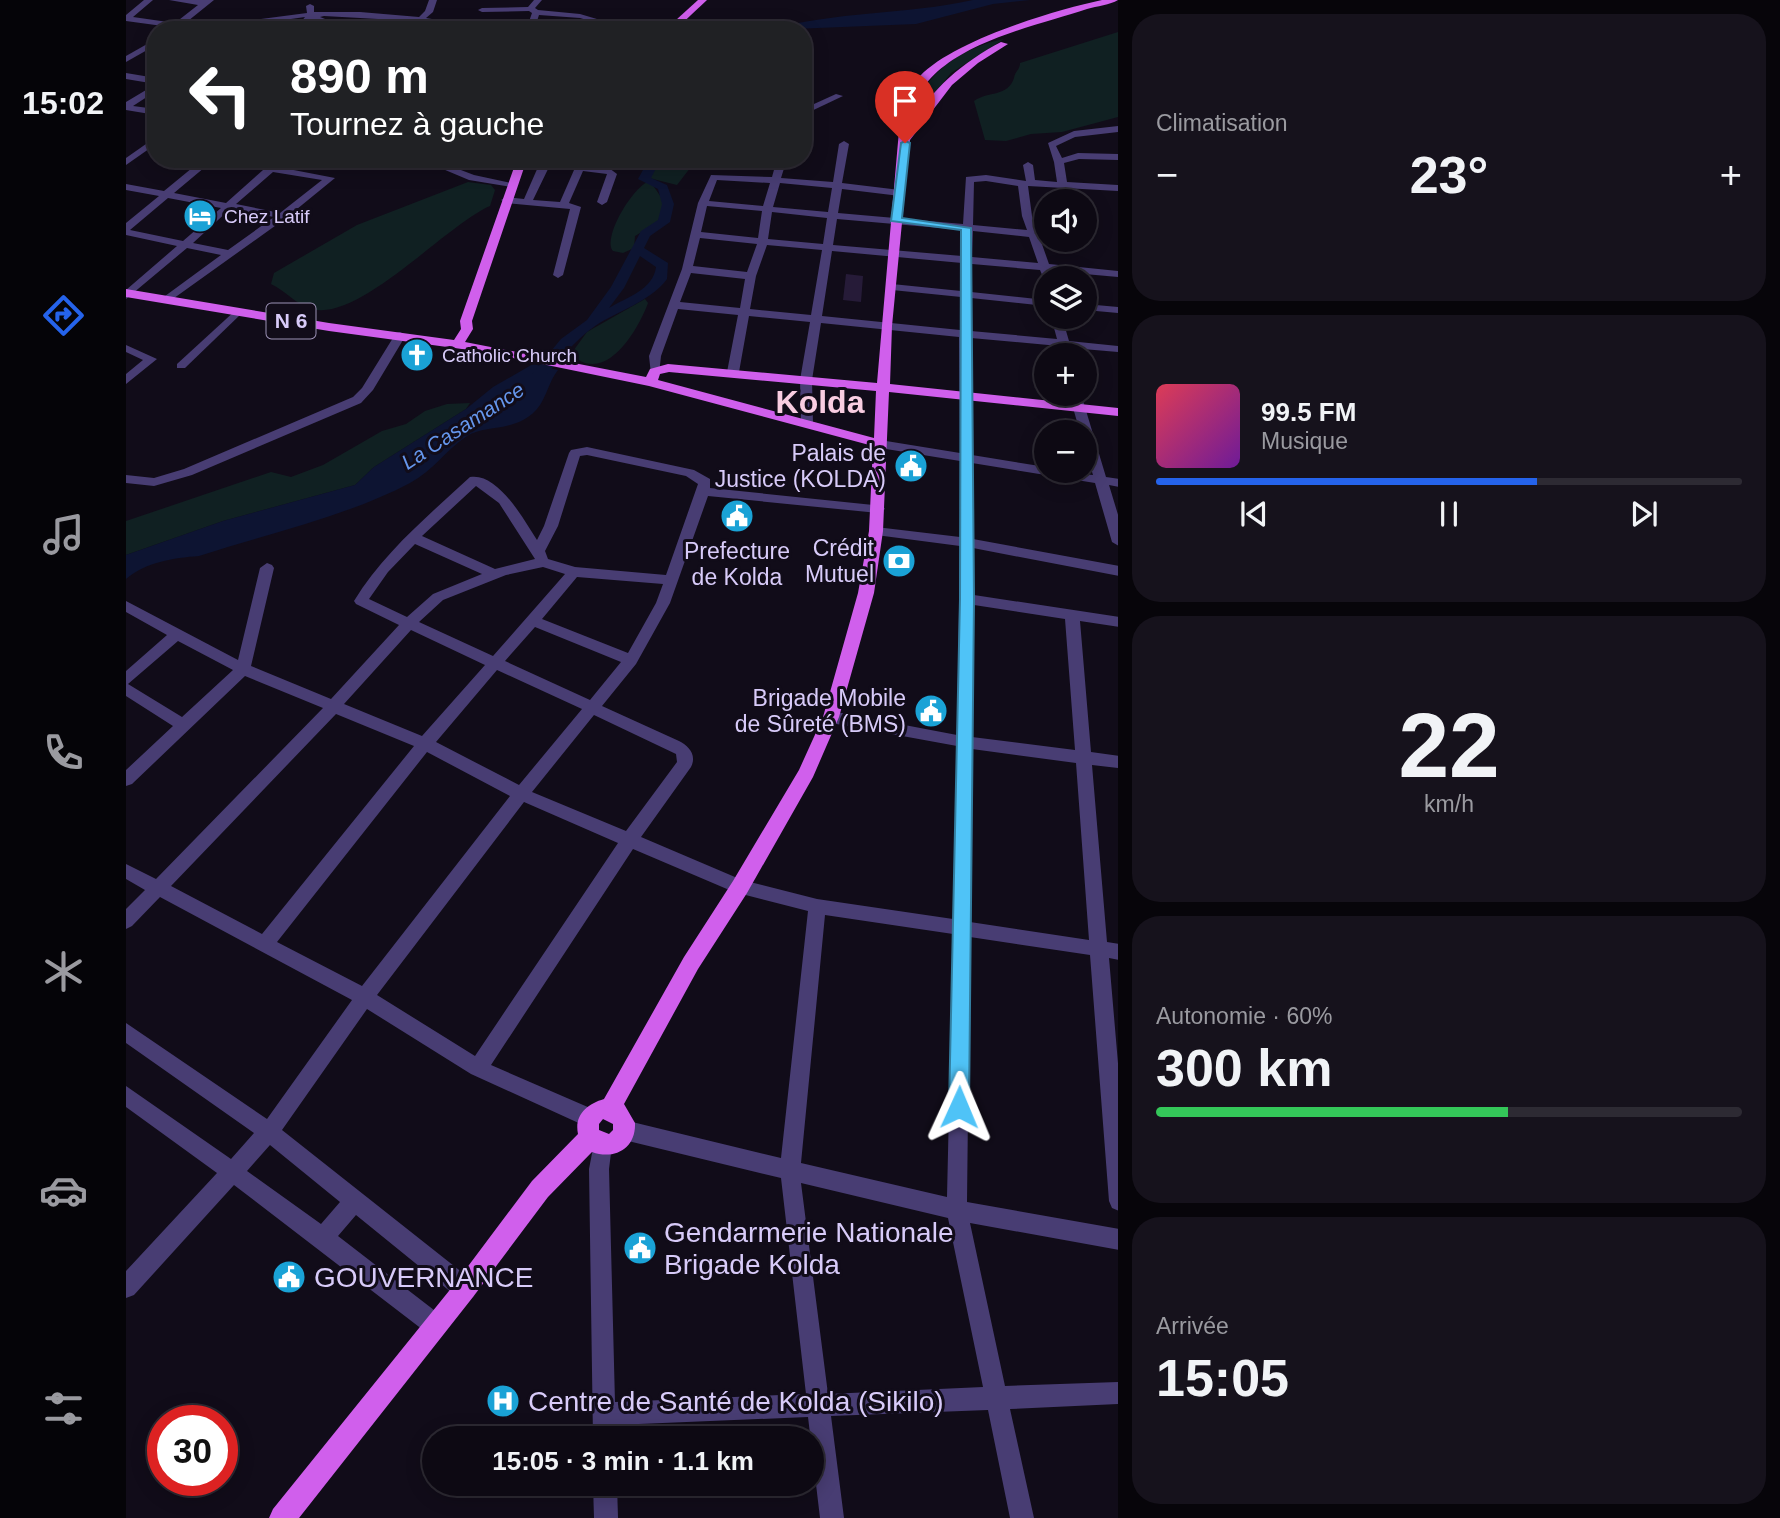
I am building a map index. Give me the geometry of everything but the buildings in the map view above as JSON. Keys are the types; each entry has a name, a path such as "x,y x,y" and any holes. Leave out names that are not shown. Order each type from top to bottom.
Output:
{"main road":[{"path":"679,21 703,0"},
{"path":"905,143 932,98 978,59 1051,24 1116,0"},
{"path":"282,1518 466,1289 540,1189 598,1128 691,963 740,887 807,772 831,718 866,593 876,531 886,326 905,143 904,123 909,97 917,84 943,61 994,38 1116,0"},
{"path":"518,168 466,325 452,343 621,378 653,377 880,444"},
{"name":"N 6","path":"127,294 452,343"},
{"path":"466,325 475,342 484,348"},
{"path":"653,377 668,368 733,372 884,389 1034,398"},
{"path":"1097,406 1118,412"},
{"path":"598,1128 616,1142 624,1130"}],"street":[{"path":"127,18 149,0"},
{"path":"173,0 208,2"},
{"path":"421,21 429,12 433,0"},
{"path":"477,21 482,10 479,2 485,0"},
{"path":"531,21 538,0"},
{"path":"183,21 208,2"},
{"path":"249,21 257,15 310,2 380,10 431,21"},
{"path":"306,21 311,16 310,2"},
{"path":"380,10 394,6"},
{"path":"482,10 533,10 598,21"},
{"path":"501,21 506,11"},
{"path":"311,16 325,21"},
{"path":"127,18 147,22"},
{"path":"126,45 145,48"},
{"path":"126,60 145,48"},
{"path":"126,76 147,80"},
{"path":"126,106 147,93"},
{"path":"812,108 839,96"},
{"path":"126,106 147,110"},
{"path":"1062,184 1059,162 1051,145 1054,141 1070,135 1118,129"},
{"path":"807,424 806,380 814,319 844,144"},
{"path":"126,145 145,148"},
{"path":"126,162 145,148"},
{"path":"1059,162 1078,156 1118,157"},
{"path":"1028,165 1023,198 1044,266"},
{"path":"126,230 198,168"},
{"path":"166,299 330,178 259,168"},
{"path":"446,168 472,178 512,184"},
{"path":"527,202 544,168"},
{"path":"564,204 580,168"},
{"path":"587,168 609,171 612,174 602,202"},
{"path":"733,372 751,275 763,241 767,210 779,168"},
{"path":"127,294 270,170"},
{"path":"653,377 655,356 687,269 703,203 714,177 837,185 900,193"},
{"path":"1022,1518 957,1210 967,599 965,334 968,296 968,179 1118,188"},
{"path":"126,187 282,216"},
{"path":"506,200 564,204 578,210 558,275"},
{"path":"703,203 1033,234"},
{"path":"126,230 229,253"},
{"path":"696,235 967,260 1034,271"},
{"path":"687,269 751,275"},
{"path":"1097,274 1118,274"},
{"path":"892,287 1034,302"},
{"path":"675,305 965,334 1034,345"},
{"path":"1097,308 1118,310"},
{"path":"181,366 237,312"},
{"path":"126,478 154,482 188,472 357,400 367,390 400,335"},
{"path":"126,348 151,359 126,380"},
{"path":"1097,349 1118,349"},
{"path":"1078,406 1118,542"},
{"path":"880,444 1118,483"},
{"path":"126,1287 269,1132 365,997 521,794 631,660 663,603 705,482 690,473 587,451 575,453 540,557"},
{"path":"478,1068 628,842 685,762 684,751 361,601 368,589 414,538 475,480 487,485 497,494 540,557 574,572 670,580"},
{"path":"703,491 878,509"},
{"path":"876,531 967,542 1118,571"},
{"path":"414,538 494,574"},
{"path":"126,921 334,706 408,624 438,597 540,557"},
{"path":"126,780 243,669 267,568"},
{"path":"264,944 425,744 574,572"},
{"path":"967,599 1118,622"},
{"path":"126,606 243,669 425,744 521,794 628,842 740,887 817,906 1118,952"},
{"path":"1072,614 1099,949 1114,1079 1118,1201"},
{"path":"534,621 631,660"},
{"path":"126,679 177,634"},
{"path":"126,689 184,726"},
{"path":"831,718 965,742 1118,762"},
{"path":"126,872 160,887 365,997 478,1068 598,1128 604,1426"},
{"path":"817,906 790,1172 832,1518"},
{"path":"126,1032 269,1132 466,1289"},
{"path":"126,1095 323,1238 435,1325"},
{"path":"624,1130 957,1210 1118,1240"},
{"path":"323,1238 354,1201"},
{"path":"603,1414 1118,1393"},
{"path":"605,1496 606,1518"}],"shaded area":[{"path":"1118,32 1118,117 1062,132 1031,134 1006,141 985,140 974,101 1007,88 1020,63"},
{"path":"1004,39 951,73 921,109 917,107 929,81 951,61 977,47"},
{"path":"655,168 690,168 677,185 649,178"},
{"path":"650,181 665,203 657,223 635,236 634,248 623,253 613,251 612,235 621,212 636,192"},
{"path":"468,182 491,185 495,190 490,206 450,232 402,270 353,301 331,309 312,309 271,284 274,273 357,225"},
{"path":"645,299 648,303 637,327 608,359 596,364 584,362 571,354 587,332"},
{"path":"470,403 466,409 374,467 355,485 223,521 126,555 126,521 271,472 291,477 323,465 382,431 406,424 425,411 447,404"}],"water":[{"path":"973,0 1030,0 993,4 916,24 812,28 812,21 809,21 845,16"},
{"path":"533,364 558,370 537,410 524,420 467,436 426,473 410,483 334,515 199,556 160,562 126,579 126,555 223,521 355,485 374,467 466,409 493,387"}],"waterway":[{"name":"La Casamance","path":"637,249 645,234 664,222 668,204 663,187 644,179 650,168"},
{"name":"La Casamance","path":"537,377 566,342 591,323 652,289 661,279 663,266 637,249"},
{"path":"593,319 617,288 637,249"}],"place":[{"name":"Chez Latif","path":"200,216"},
{"name":"Catholic Church","path":"417,355"},
{"name":"Palais de Justice (KOLDA)","path":"911,466"},
{"name":"Prefecture de Kolda","path":"737,516"},
{"name":"Crédit Mutuel","path":"899,561"},
{"name":"Brigade Mobile de Sûreté (BMS)","path":"931,711"},
{"name":"Gendarmerie Nationale Brigade Kolda","path":"640,1248"},
{"name":"GOUVERNANCE","path":"289,1277"},
{"name":"Centre de Santé de Kolda (Sikilo)","path":"503,1401"}],"district":[{"name":"Kolda","path":"820,402"}],"route":[{"path":"905,143 896,221 966,228 967,599 959,1107"}]}
